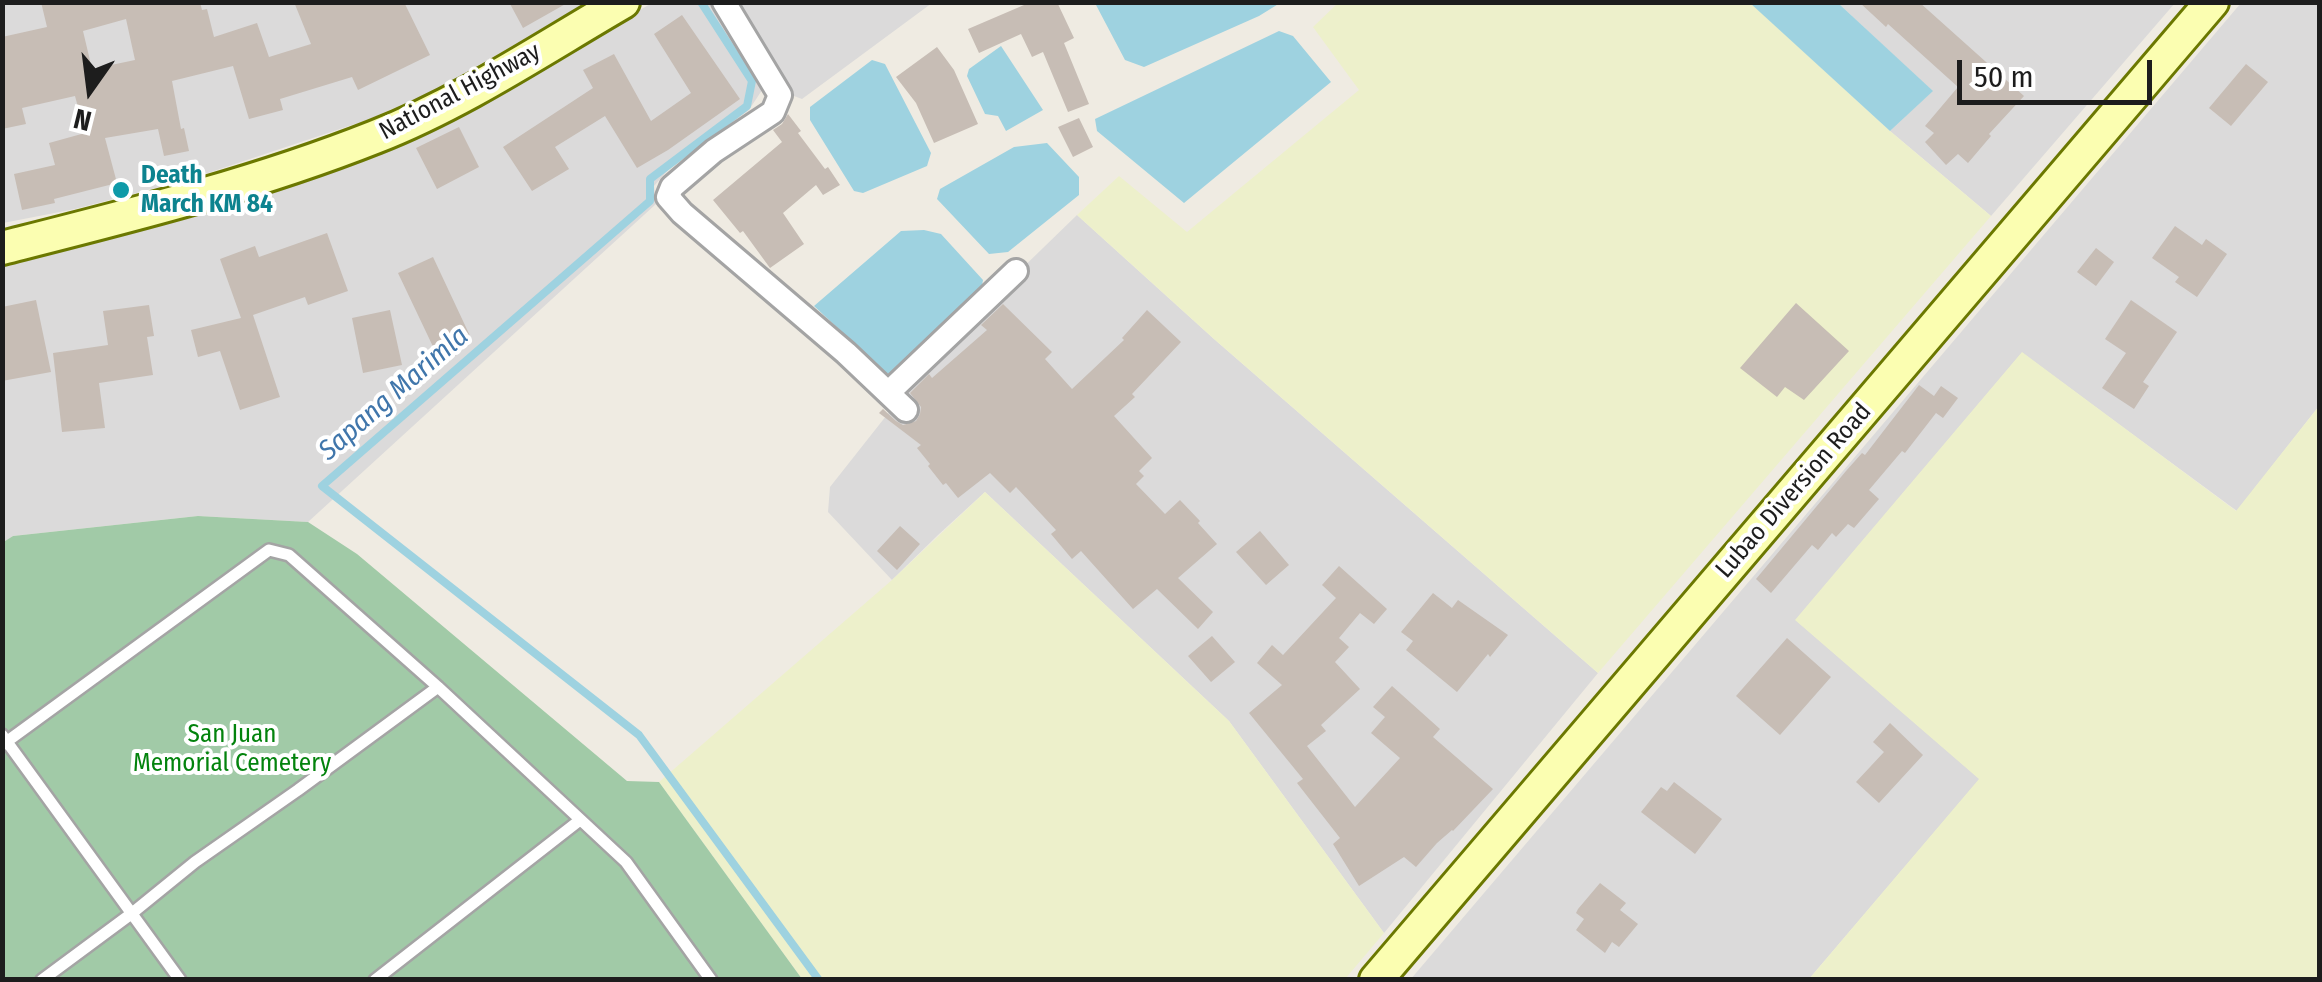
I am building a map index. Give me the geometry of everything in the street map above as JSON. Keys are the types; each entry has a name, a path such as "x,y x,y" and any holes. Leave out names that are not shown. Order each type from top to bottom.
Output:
{"street":[{"name":"National Highway","path":"2,248 194,199 376,137 437,110 623,2"},
{"path":"724,2 780,95 773,112 672,187 668,198 906,410"},
{"name":"Lubao Diversion Road","path":"1376,980 2212,2"},
{"path":"888,393 1016,271"}],"lane":[{"path":"180,980 4,740 269,550 289,555 626,862 711,980"},
{"path":"42,980 195,862 438,687"},
{"path":"375,980 580,820"}],"shaded area":[{"path":"3,3 588,3 431,92 367,120 190,179 3,223"},
{"path":"652,3 714,3 764,87 749,110 670,168 654,186 656,204 308,522 198,516 13,536 3,543 2,265 195,217 388,151 444,124"},
{"path":"731,3 932,3 802,99 786,93"},
{"path":"1838,3 2175,3 1991,216 1890,131 1932,91"},
{"path":"2241,3 2319,3 2319,406 2237,511 2022,353 1796,620 1980,779 1809,979 1410,980"},
{"path":"1077,215 1598,673 1384,933 1229,721 985,492 892,580 828,512 830,487 890,411 907,380"}],"green space":[{"path":"1750,2 1890,131 1991,216 1598,673 1077,215 1119,176 1187,232 1359,90 1313,27 1338,3"},
{"path":"2022,352 2236,511 2319,406 2319,979 1809,979 1979,779 1795,620"},
{"path":"985,492 1229,721 1384,933 1345,979 802,979 659,782 892,580"},
{"name":"San Juan Memorial Cemetery","path":"198,516 308,522 357,554 627,781 659,782 802,979 3,979 2,543 13,536"}],"water":[{"path":"1280,3 1144,67 1125,60 1096,5"},
{"path":"1750,3 1838,3 1933,91 1890,131"},
{"path":"1279,31 1293,36 1331,82 1184,203 1097,131 1095,119"},
{"path":"1001,46 1043,110 1006,131 998,116 985,114 967,76 969,69"},
{"path":"872,60 885,64 931,153 927,166 863,193 854,191 810,120 810,107"},
{"path":"1047,143 1079,177 1079,195 1008,252 989,254 937,199 940,189 1014,147"},
{"path":"901,231 941,234 983,280 981,291 895,374 886,373 814,306"}],"building":[{"path":"41,2 200,2 202,10 207,9 214,37 257,23 269,57 311,44 294,2 404,2 430,55 358,90 352,77 280,99 283,110 249,119 233,66 172,81 189,151 164,156 158,129 105,138 117,183 22,210 14,174 55,165 49,143 85,133 75,96 22,108 26,124 2,129 2,37 47,27","holes":["126,19 135,60 92,69 83,31"]},
{"path":"509,2 569,2 523,28"},
{"path":"1031,2 1057,2 1074,38 1064,43 1089,104 1068,112 1043,52 1032,57 1021,34 979,53 968,29"},
{"path":"1859,2 1919,2 2024,96 1968,163 1958,154 1946,165 1925,142 1934,133 1925,126 1958,87"},
{"path":"682,15 740,99 637,168 605,116 555,147 569,169 532,191 503,147 593,88 583,70 614,54 651,121 691,93 654,34"},
{"path":"937,47 954,70 978,124 934,143 916,103 896,77"},
{"path":"2246,64 2268,82 2231,126 2209,108"},
{"path":"788,114 801,131 798,133 840,185 823,195 816,185 783,213 804,244 770,268 743,231 740,233 713,200 782,142 773,130"},
{"path":"1079,118 1093,147 1073,157 1058,127"},
{"path":"459,127 479,167 437,189 416,148"},
{"path":"2175,226 2202,245 2206,239 2227,254 2197,297 2175,282 2179,277 2152,258"},
{"path":"327,233 348,291 308,305 305,297 253,315 280,397 240,410 220,351 198,357 191,330 241,318 220,259 255,246 259,257"},
{"path":"2096,248 2114,262 2096,286 2077,272"},
{"path":"433,257 471,338 437,355 398,273"},
{"path":"36,300 51,372 2,381 2,307"},
{"path":"2131,300 2177,332 2143,382 2149,386 2134,409 2102,388 2126,353 2105,339"},
{"path":"1796,303 1849,351 1804,400 1785,387 1777,397 1740,368"},
{"path":"1003,304 1052,352 1045,359 1072,389 1124,340 1147,310 1181,342 1114,416 1152,458 1139,471 1144,476 1136,484 1165,514 1180,500 1217,544 1178,578 1213,612 1198,629 1157,589 1133,609 1081,551 1072,559 1051,534 1056,530 1016,487 1010,493 990,473 958,498 928,466 917,448 921,445 879,413 883,409 903,425 916,421 921,407 910,393 987,330 981,325"},
{"path":"149,305 154,336 147,337 153,375 99,383 105,428 62,432 53,353 108,345 103,311"},
{"path":"390,310 402,365 363,373 352,318"},
{"path":"1919,385 1934,396 1941,386 1958,398 1943,418 1936,413 1869,490 1879,499 1854,528 1848,524 1836,537 1832,533 1818,550 1812,545 1771,593 1756,579 1846,471 1862,453 1865,455"},
{"path":"900,526 920,544 897,570 877,551"},
{"path":"1260,531 1289,565 1266,585 1236,552"},
{"path":"1339,566 1387,609 1374,624 1360,613 1339,638 1349,647 1335,662 1360,689 1321,725 1326,731 1307,746 1355,807 1400,758 1371,733 1385,717 1373,707 1392,686 1440,729 1433,737 1493,789 1416,867 1404,857 1359,886 1333,844 1340,838 1297,783 1303,779 1249,713 1282,685 1257,663 1272,645 1283,655 1336,598 1322,585"},
{"path":"1433,593 1452,608 1458,600 1508,635 1457,692 1406,650 1413,641 1401,632"},
{"path":"1212,636 1235,662 1211,682 1188,656"},
{"path":"1787,638 1831,677 1780,735 1736,696"},
{"path":"1890,723 1923,755 1879,803 1856,782 1884,752 1873,742"},
{"path":"1674,782 1722,819 1695,854 1641,812 1661,787 1667,791"},
{"path":"1600,883 1626,903 1620,910 1638,924 1619,947 1612,942 1605,953 1576,930 1584,919 1576,913 1578,909"}],"waterway":[{"name":"Sapang Marimla","path":"701,2 752,81 747,106 650,179 650,201 322,486 639,735 819,980"}],"place":[{"name":"Death March KM 84","path":"121,190"}]}
